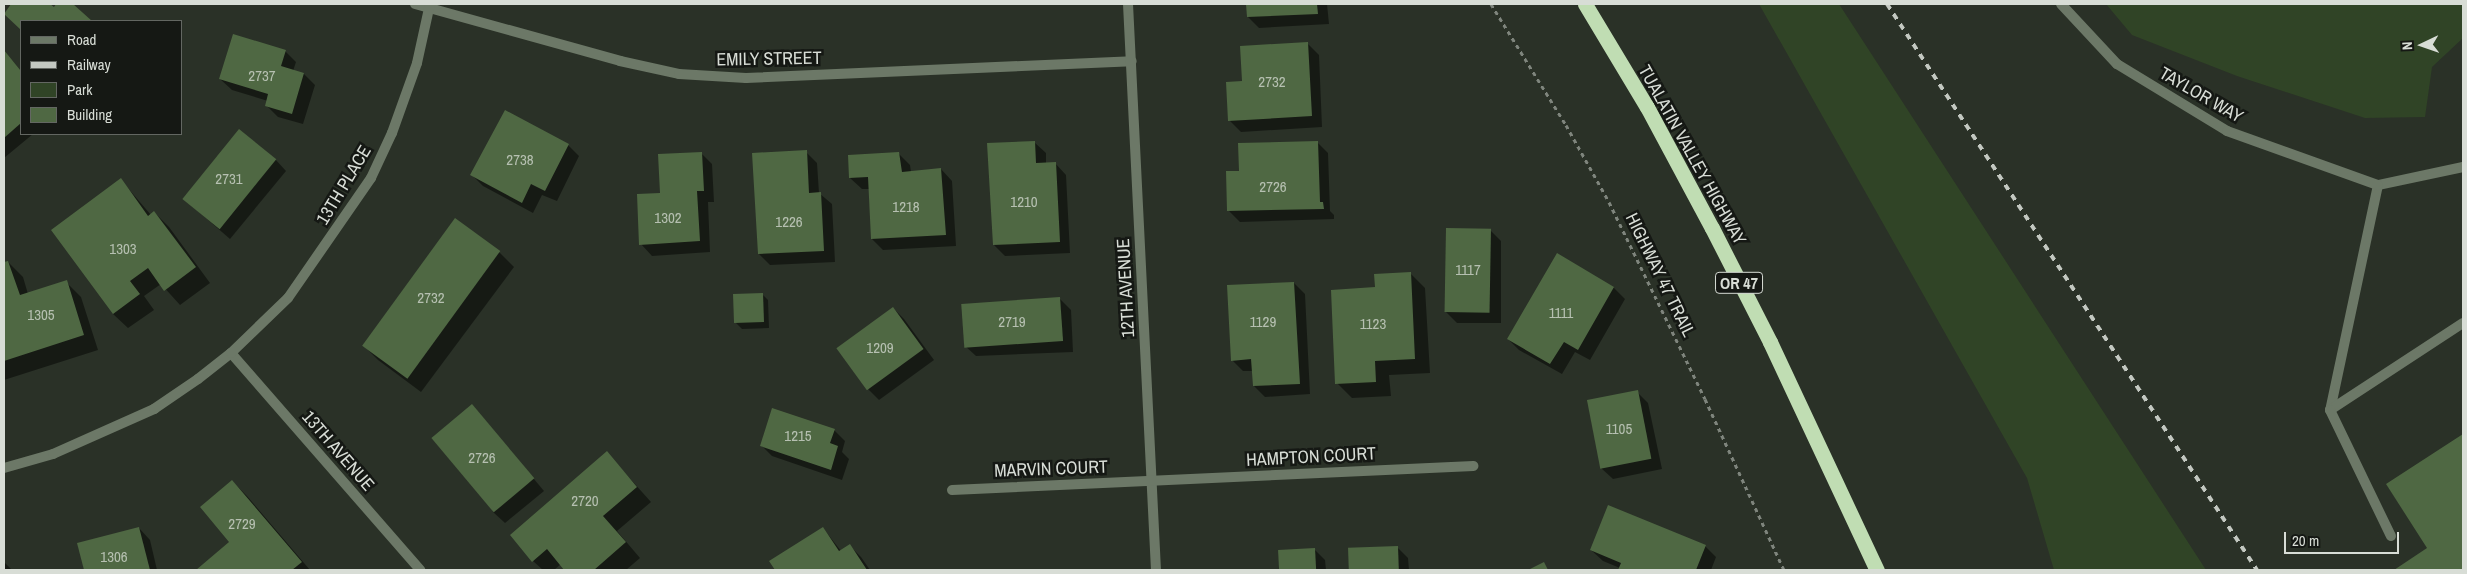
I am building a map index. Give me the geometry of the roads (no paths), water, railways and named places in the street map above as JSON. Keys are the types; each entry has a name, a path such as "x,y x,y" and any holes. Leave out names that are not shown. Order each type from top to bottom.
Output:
{"highway":[{"name":"TUALATIN VALLEY HIGHWAY","path":"1585,4 1647,107 1712,228 1778,360 1877,570"}],"street":[{"name":"EMILY STREET","path":"415,4 430,6 620,61 679,74 746,78 1132,61"},
{"name":"12TH AVENUE","path":"1128,4 1156,570"},
{"name":"TAYLOR WAY","path":"2061,4 2117,64 2227,131 2378,185"},
{"name":"13TH PLACE","path":"4,468 54,454 154,409 198,380 231,352 288,298 371,178 392,133 417,63 430,6"},
{"path":"2391,536 2330,410 2378,185 2463,167"},
{"path":"2330,410 2463,323"},
{"name":"13TH AVENUE","path":"231,352 420,570"},
{"name":"HAMPTON COURT","path":"1152,481 1472,466"},
{"name":"MARVIN COURT","path":"952,490 1152,481"}],"railway":[{"path":"1887,4 2257,570"}]}
